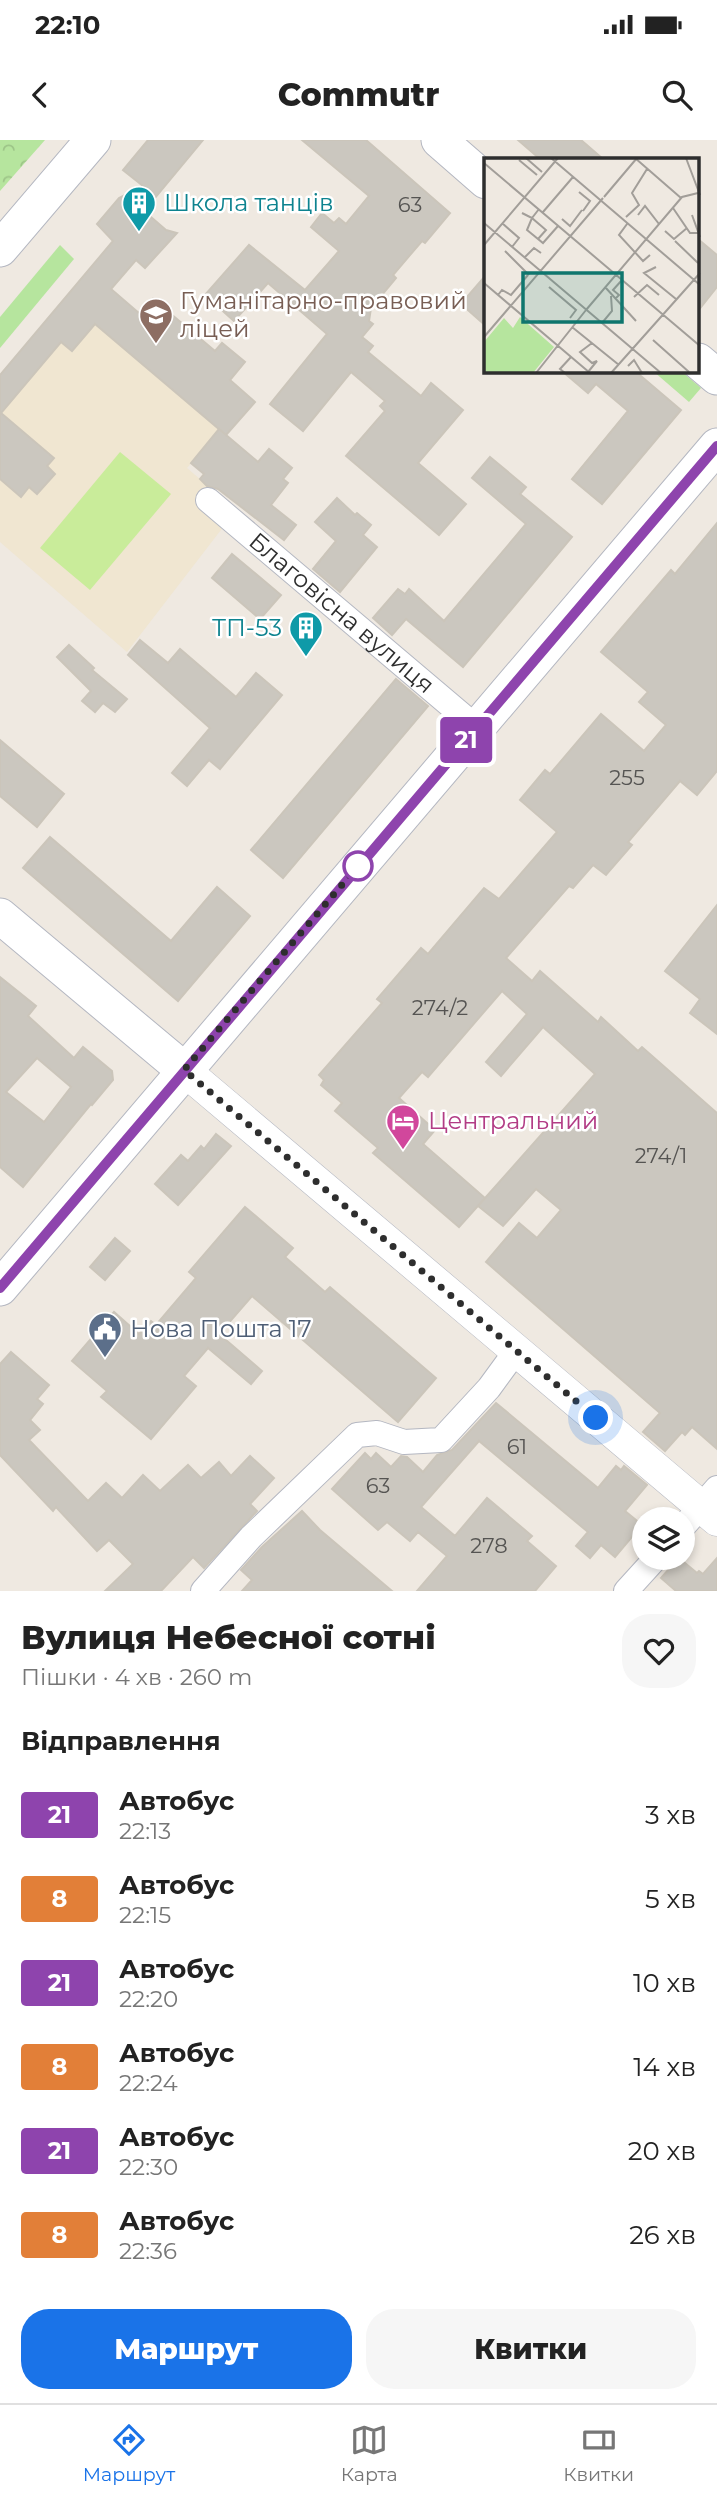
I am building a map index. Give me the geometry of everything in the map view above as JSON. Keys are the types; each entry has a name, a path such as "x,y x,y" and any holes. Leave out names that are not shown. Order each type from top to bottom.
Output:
{"main road":[{"path":"0,249 93,140"},
{"path":"439,140 484,179"},
{"path":"700,363 717,377"},
{"path":"0,1288 717,446"},
{"path":"0,916 184,1070"}],"street":[{"name":"Благовісна вулиця","path":"208,500 476,727"},
{"path":"184,1070 705,1510"},
{"path":"202,1591 251,1537 357,1435 377,1433 404,1442 441,1440 489,1388 516,1351"},
{"path":"626,1591 645,1570"}],"shaded area":[{"path":"93,264 116,284 111,290 140,314 215,351 222,343 245,362 230,380 250,398 240,410 244,415 237,423 231,418 187,468 208,486 195,503 224,526 127,652 0,542 0,375"}],"green space":[{"path":"0,140 45,140 0,191"},
{"path":"60,245 74,259 0,348 0,317"},
{"path":"655,373 683,373 701,388 689,402"},
{"path":"120,452 171,494 90,590 40,548"}],"building":[{"path":"148,140 203,140 144,211 166,230 177,233 145,268 136,260 111,289 140,314 153,299 215,351 222,343 245,362 230,380 255,402 226,435 95,324 72,351 61,342 1,413 54,458 47,466 55,474 37,494 29,487 21,497 0,479 0,375 113,241 97,224 119,198 143,186 123,170"},
{"path":"302,140 366,140 450,213 393,275 396,278 371,308 369,321 373,324 362,337 373,346 368,352 421,396 431,383 463,410 418,463 466,504 439,535 346,456 385,411 380,406 385,401 351,372 303,431 270,404 327,334 268,283 234,321 205,295 249,245 305,290 339,251 311,227 322,213 334,223 339,218 346,224 369,196"},
{"path":"518,140 581,140 602,158 539,158"},
{"path":"700,241 717,255 717,287 700,308"},
{"path":"484,277 484,324 461,304"},
{"path":"564,373 637,373 681,410 602,504 572,479 628,411 596,384 588,393"},
{"path":"219,429 258,462 269,449 292,468 283,479 288,483 271,505 296,525 284,540 218,489 207,486 200,479 204,474 191,463"},
{"path":"490,457 526,487 520,494 572,537 463,667 406,619 392,635 373,618 398,589 405,594 409,589 444,621 526,524 472,478"},
{"path":"337,498 355,515 357,513 371,525 363,535 377,547 340,592 313,569 336,541 315,522"},
{"path":"717,523 717,771 697,795 680,781 628,842 632,845 606,875 593,865 573,888 569,886 506,958 532,981 540,971 598,1022 601,1017 638,1051 642,1047 717,1113 717,1449 692,1427 685,1435 682,1432 665,1451 643,1432 660,1413 486,1262 519,1223 537,1238 561,1210 536,1189 503,1226 478,1206 595,1074 543,1027 501,1076 486,1062 527,1014 502,991 428,1077 422,1072 399,1098 435,1130 423,1144 485,1198 459,1227 373,1153 378,1148 335,1111 342,1103 321,1085 324,1080 319,1075 382,1003 377,999 421,948 428,954 484,888 499,899 557,832 520,800 545,770 550,774 601,714 644,751 666,725 639,702 648,692 601,652 671,570 675,574"},
{"path":"232,554 281,595 260,619 212,578"},
{"path":"140,640 168,663 180,649 236,697 256,673 282,695 220,769 209,760 187,786 172,773 210,728 128,655"},
{"path":"69,645 94,668 92,670 127,699 115,712 103,703 95,712 82,701 91,691 57,657"},
{"path":"396,679 428,706 283,878 251,850"},
{"path":"0,740 64,794 37,827 0,796"},
{"path":"50,837 171,941 217,887 250,916 178,1001 23,868"},
{"path":"717,905 717,1034 690,1013 700,999 665,971"},
{"path":"0,977 36,1006 28,1016 74,1058 83,1047 112,1071 113,1080 23,1187 0,1167","holes":["37,1058 71,1087 44,1122 6,1092"]},
{"path":"216,1134 231,1146 178,1205 155,1184 181,1155 188,1161 201,1146 204,1149"},
{"path":"245,1207 293,1248 285,1257 325,1292 330,1287 436,1378 398,1422 252,1296 219,1334 262,1371 251,1384 208,1348 184,1376 196,1386 151,1439 101,1397 107,1391 72,1361 114,1312 139,1334 151,1321 156,1325 196,1278 189,1272"},
{"path":"115,1238 130,1251 105,1280 90,1267"},
{"path":"11,1352 49,1385 37,1399 43,1404 30,1420 40,1430 29,1440 88,1501 106,1483 122,1498 143,1475 160,1491 188,1465 201,1478 219,1462 231,1476 250,1456 274,1478 250,1504 257,1511 204,1568 193,1557 161,1591 105,1591 133,1564 109,1540 97,1551 56,1507 53,1511 0,1455 0,1364"},
{"path":"496,1403 598,1488 616,1466 621,1470 624,1466 647,1485 625,1511 632,1517 632,1537 615,1557 601,1545 590,1558 576,1546 588,1532 479,1441 421,1507 455,1536 487,1498 532,1536 527,1541 556,1566 535,1591 417,1591 447,1556 418,1532 410,1541 387,1522 378,1530 332,1489 365,1453 371,1459 376,1453 391,1467 401,1456 407,1457 423,1472 437,1455 452,1450"},
{"path":"302,1511 320,1530 392,1591 242,1591 252,1580 241,1570"},
{"path":"717,1558 717,1591 676,1591 661,1578 668,1570 693,1570 703,1574"}],"bus line":[{"name":"21","path":"0,1288 717,446"}],"place":[{"name":"Школа танців","path":"139,233"},
{"name":"Гуманітарно-правовий ліцей","path":"156,345"},
{"name":"ТП-53","path":"306,658"},
{"name":"Центральний","path":"403,1151"},
{"name":"Нова Пошта 17","path":"105,1359"}],"route":[{"path":"358,866 184,1070 596,1418"}]}
